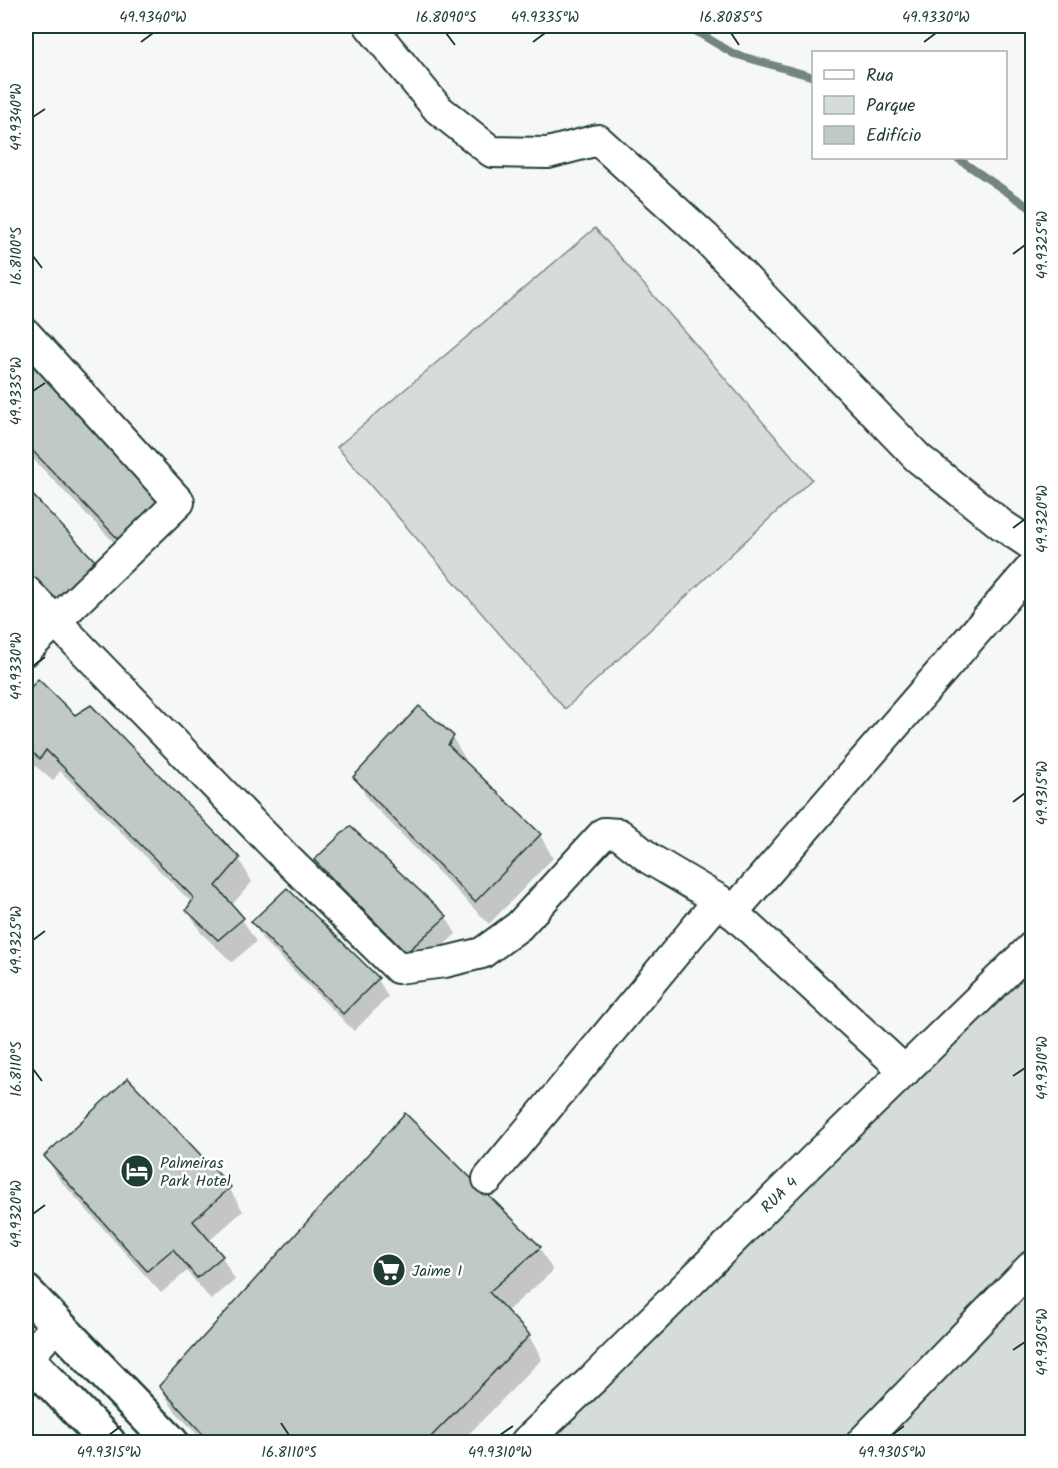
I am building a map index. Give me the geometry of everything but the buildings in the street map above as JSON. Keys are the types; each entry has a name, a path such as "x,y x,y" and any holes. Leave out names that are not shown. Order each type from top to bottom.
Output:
{"main road":[{"path":"26,1292 171,1443"},
{"path":"26,1358 108,1443"}],"street":[{"path":"370,26 438,109 492,153 548,153 598,140 705,237 918,458 1002,525 1032,545"},
{"path":"26,334 179,502 26,650"},
{"path":"488,1179 726,907 1032,567"},
{"path":"26,591 289,861 398,968 445,962 482,953 519,926 604,832 619,834 650,859 726,907 905,1071"},
{"name":"RUA 4","path":"533,1440 1032,947"},
{"path":"862,1443 1032,1266"},
{"path":"26,1358 57,1325"}],"green space":[{"path":"595,228 812,479 565,709 337,447"},
{"path":"1032,943 1032,1442 547,1442 905,1071"}],"waterway":[{"path":"687,26 734,54 812,76"},
{"path":"958,159 1032,209"}],"place":[{"name":"Palmeiras Park Hotel","path":"137,1171"},
{"name":"Jaime I","path":"389,1270"}]}
